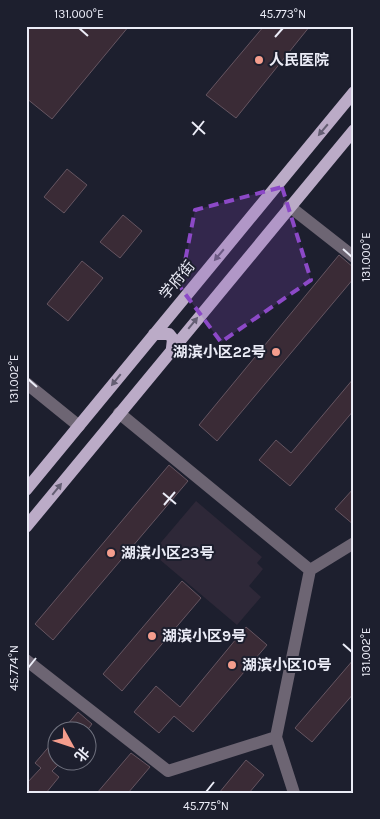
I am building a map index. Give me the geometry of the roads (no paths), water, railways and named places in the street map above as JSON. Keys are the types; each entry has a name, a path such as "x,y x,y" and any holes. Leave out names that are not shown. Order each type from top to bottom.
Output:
{"main road":[{"name":"学府街","path":"26,490 354,92"},
{"path":"26,527 289,206 354,130"},
{"path":"154,334 169,334 173,339 172,348"}],"street":[{"path":"289,206 354,257"},
{"path":"26,383 79,426"},
{"path":"120,413 310,570"},
{"path":"294,793 276,737 310,570 354,543"},
{"path":"26,660 168,771 276,737"}],"place":[{"name":"人民医院","path":"259,60"},
{"name":"湖滨小区22号","path":"276,352"},
{"name":"湖滨小区23号","path":"111,553"},
{"name":"湖滨小区9号","path":"152,636"},
{"name":"湖滨小区10号","path":"232,665"}]}
